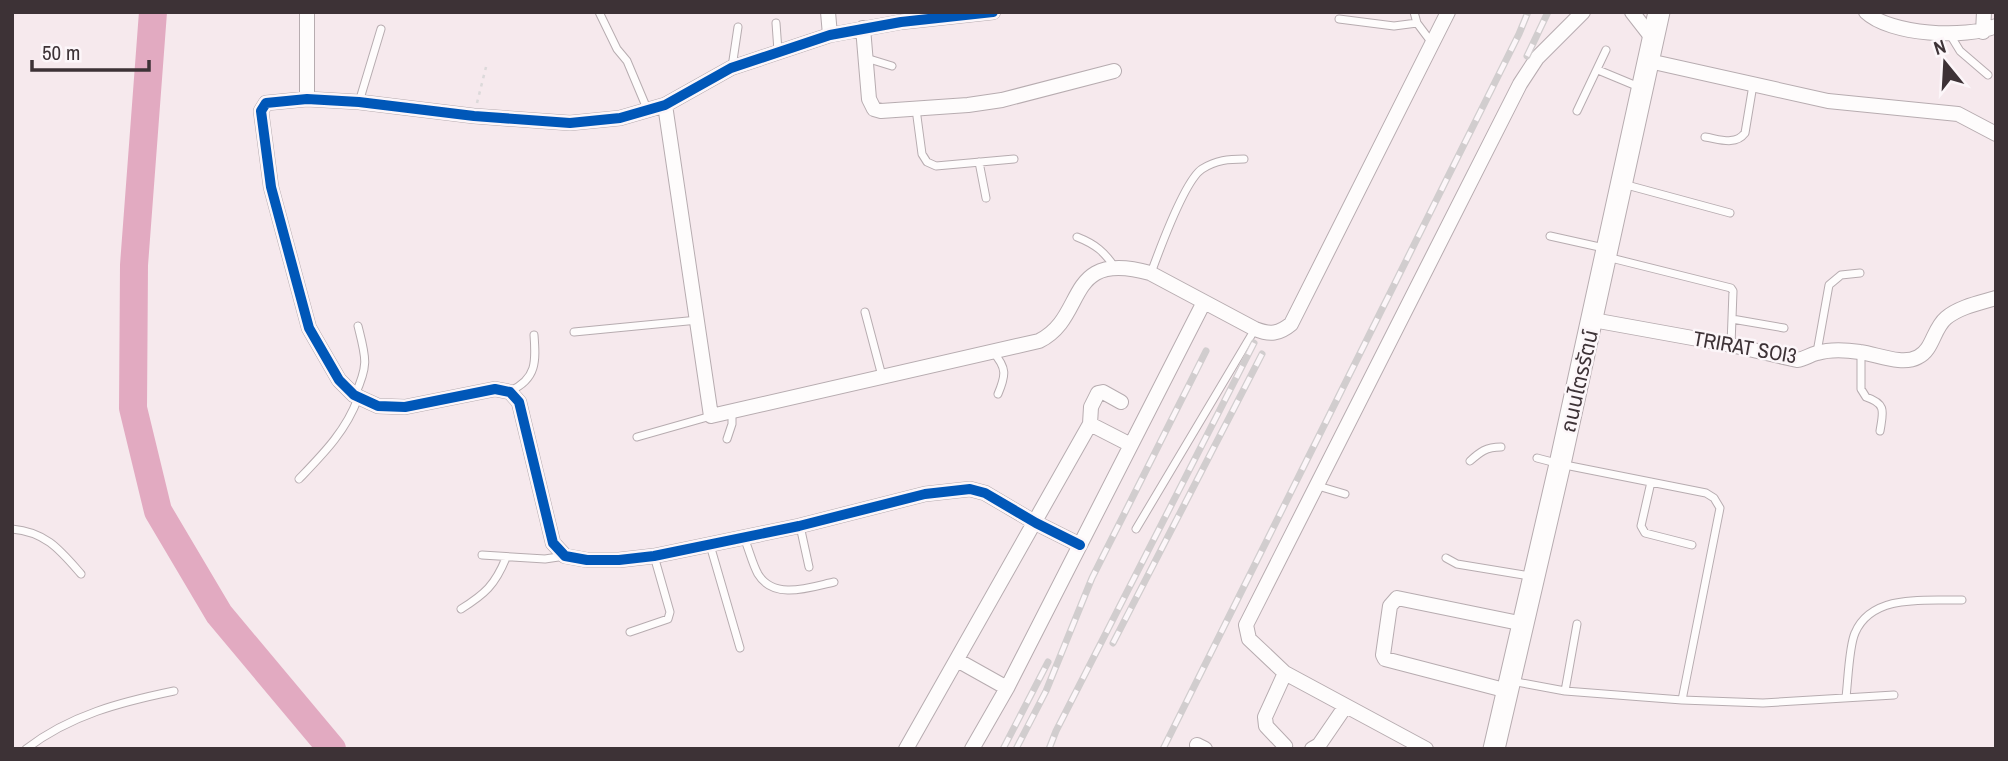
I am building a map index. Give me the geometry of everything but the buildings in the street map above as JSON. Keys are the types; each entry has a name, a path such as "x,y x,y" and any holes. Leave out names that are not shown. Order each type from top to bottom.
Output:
{"main road":[{"name":"ถนนไตรรัตน์","path":"1494,749 1593,320 1659,13"}],"street":[{"path":"307,12 307,99"},
{"path":"828,12 830,35"},
{"path":"993,12 900,17 830,35 731,68 665,105 620,118 570,123 307,99 266,103 261,111 260,123 271,187 309,328 338,380 356,396 378,407 405,407 495,389 510,392 519,402 553,543 565,556 587,560 654,556 800,526 925,494 970,489 985,493 1080,545"},
{"path":"665,105 711,416 1047,337 1056,328 1080,286 1089,277 1115,269 1135,269 1150,273 1255,329 1265,333 1280,333 1291,324 1448,12"},
{"path":"1426,749 1285,673 1249,639 1246,625 1520,84 1536,58 1583,12"},
{"path":"1632,12 1653,39"},
{"path":"1866,12 1891,27 1949,33 1990,29 1984,12"},
{"path":"863,28 869,99 874,108 881,111 1002,100 1114,71"},
{"path":"1648,61 1828,101 1958,114 1996,134"},
{"name":"TRIRAT SOI3","path":"1593,320 1797,360 1817,353 1861,352 1903,360 1916,359 1926,353 1936,330 1945,318 1961,309 1996,298"},
{"path":"972,749 1007,688 1204,302"},
{"path":"906,749 1090,424 1091,407 1098,393 1103,392 1121,402"},
{"path":"1090,424 1131,445"},
{"path":"1509,686 1385,659 1383,655 1390,606 1397,598 1524,624"},
{"path":"957,660 1007,688"},
{"path":"1285,673 1265,717 1270,732 1288,748"},
{"path":"1312,749 1319,745 1345,707"}],"lane":[{"path":"599,12 617,49 627,61 648,111"},
{"path":"1414,12 1417,23 1433,43"},
{"path":"1339,19 1394,26 1417,23"},
{"path":"776,23 778,51"},
{"path":"731,68 738,27"},
{"path":"359,102 381,29"},
{"path":"1949,33 1960,51 1988,75"},
{"path":"1577,111 1606,50"},
{"path":"865,58 892,66"},
{"path":"1598,70 1643,89"},
{"path":"1705,137 1732,141 1741,138 1745,133 1753,84"},
{"path":"916,109 922,154 926,162 936,166 1014,159"},
{"path":"1150,273 1172,217 1199,170 1225,159 1244,159"},
{"path":"979,162 986,198"},
{"path":"1622,184 1730,213"},
{"path":"1550,236 1731,288 1731,345"},
{"path":"1076,237 1093,243 1107,255 1115,269"},
{"path":"1817,353 1829,285 1841,275 1860,273"},
{"path":"865,312 883,377"},
{"path":"1732,319 1784,328"},
{"path":"574,332 698,320"},
{"path":"299,480 331,446 351,418 365,372 366,355 358,326"},
{"path":"1136,529 1255,329"},
{"path":"510,392 520,387 531,374 536,359 534,335"},
{"path":"993,351 1005,368 1006,376 998,394"},
{"path":"1861,352 1861,389 1866,397 1877,401 1881,406 1883,414 1880,431"},
{"path":"727,439 732,424 732,411"},
{"path":"637,438 711,416"},
{"path":"1470,461 1483,450 1501,447"},
{"path":"1538,458 1706,493 1714,498 1720,508 1682,700"},
{"path":"1651,482 1642,526 1645,533 1692,545"},
{"path":"1318,486 1345,494"},
{"path":"800,526 809,567"},
{"path":"12,529 29,530 56,545 80,574"},
{"path":"743,537 759,576 768,584 782,590 790,590 834,582"},
{"path":"709,544 740,648"},
{"path":"482,555 545,559 565,556"},
{"path":"630,632 668,619 670,612 654,556"},
{"path":"461,609 489,589 506,558"},
{"path":"1446,558 1457,564 1535,577"},
{"path":"1846,697 1854,633 1868,614 1890,603 1962,600"},
{"path":"1565,691 1577,624"},
{"path":"1509,686 1682,700 1763,703 1894,695"},
{"path":"26,749 48,732 83,716 128,700 174,691"}],"path":[{"path":"474,116 486,67"}],"waterway":[{"path":"153,12 134,265 133,408 158,511 219,614 332,749"}],"railway":[{"path":"1163,749 1528,12"},
{"path":"1527,56 1548,12"},
{"path":"1049,749 1254,343"},
{"path":"1016,749 1046,691 1092,578 1206,351"},
{"path":"1113,643 1262,354"},
{"path":"1003,749 1048,662"}],"cycle path":[{"path":"993,12 901,22 830,35 731,68 665,105 620,118 570,123 474,116 359,102 307,99 266,103 261,111 271,187 309,328 339,380 354,395 378,406 405,407 495,389 510,392 519,402 553,543 565,556 587,560 654,556 799,526 925,494 970,489 985,493 1080,545"}]}
